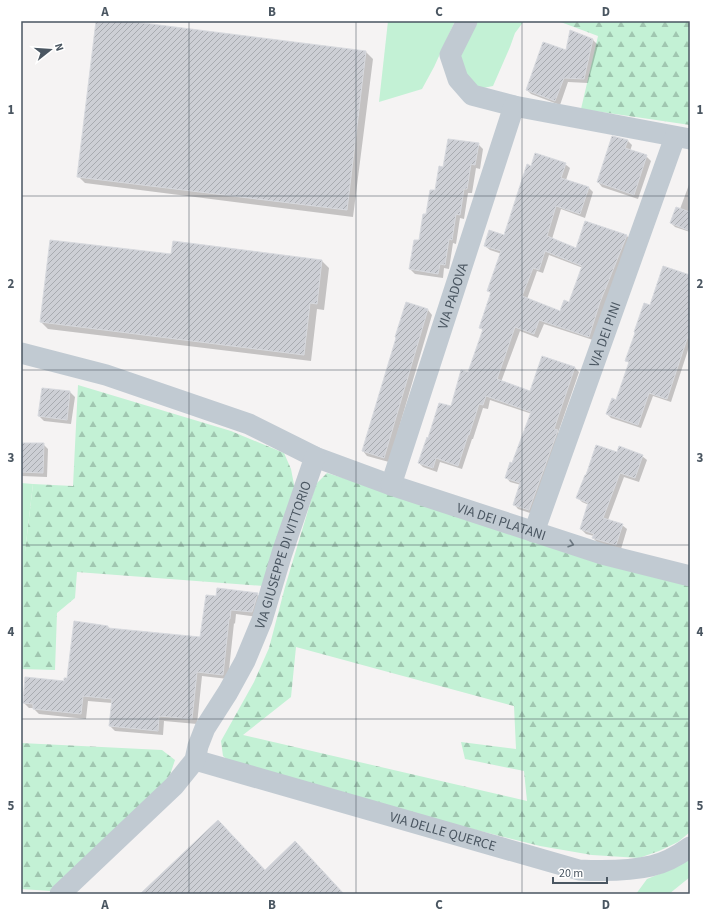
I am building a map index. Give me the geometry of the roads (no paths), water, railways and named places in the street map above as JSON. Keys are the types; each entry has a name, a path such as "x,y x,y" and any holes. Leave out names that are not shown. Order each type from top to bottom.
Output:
{"street":[{"path":"467,21 450,55 458,79 472,95 514,106 682,138"},
{"name":"VIA PADOVA","path":"391,485 514,106"},
{"name":"VIA DEI PINI","path":"534,532 682,138"},
{"path":"21,353 106,375 249,424 315,457"},
{"name":"VIA DEI PLATANI","path":"315,457 391,485 602,554 690,576"},
{"name":"VIA GIUSEPPE DI VITTORIO","path":"60,894 174,786 195,760 198,746 205,728 228,692 245,661 262,620 282,553 315,457"},
{"name":"VIA DELLE QUERCE","path":"195,760 579,870 606,871 652,866 680,854 690,847"}]}
